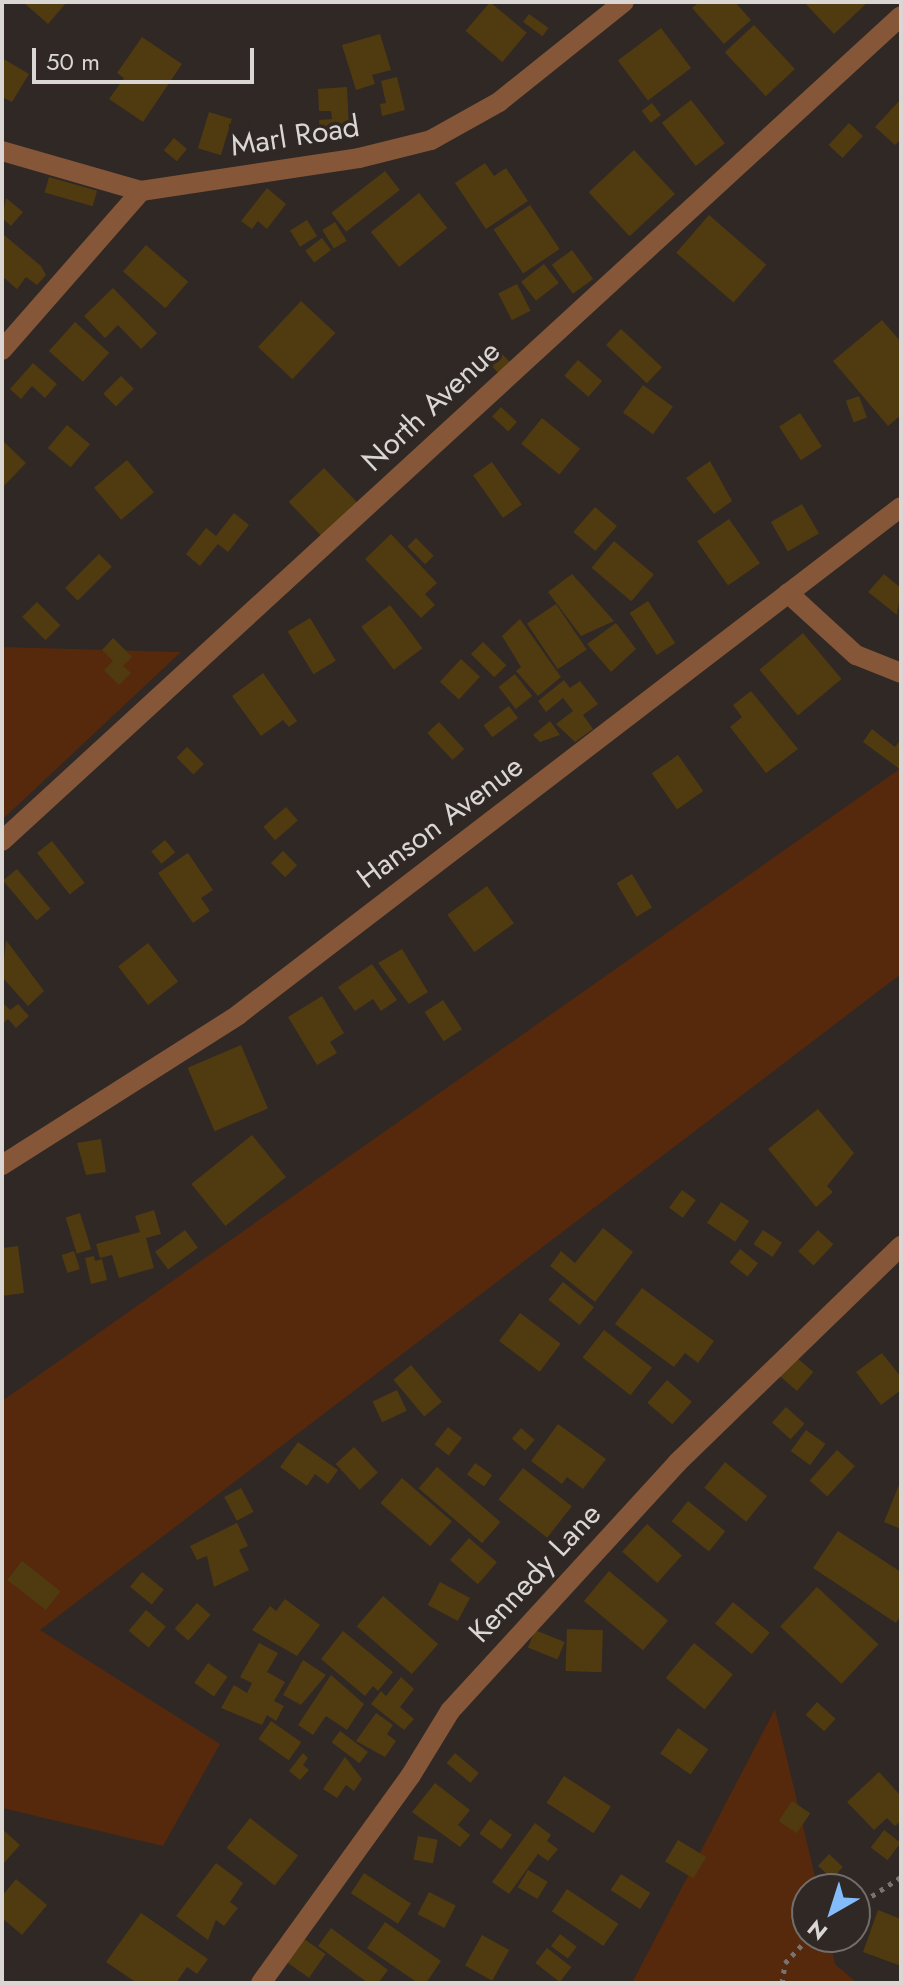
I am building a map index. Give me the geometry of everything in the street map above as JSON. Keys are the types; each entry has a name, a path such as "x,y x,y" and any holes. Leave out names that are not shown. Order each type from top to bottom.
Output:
{"street":[{"name":"Marl Road","path":"141,191 359,158 431,140 499,102 624,2"},
{"name":"North Avenue","path":"2,841 901,16"},
{"path":"2,151 141,191 2,350"},
{"name":"Hanson Avenue","path":"2,1165 238,1015 901,507"},
{"path":"788,593 856,655 901,673"},
{"name":"Kennedy Lane","path":"261,1983 411,1775 450,1711 677,1463 901,1246"}],"path":[{"path":"871,1897 901,1877"},
{"path":"782,1983 785,1963 794,1953"}],"shaded area":[{"path":"2,647 181,652 2,820"},
{"path":"901,768 901,974 40,1630 220,1744 163,1846 2,1808 2,1401"},
{"path":"775,1709 814,1873 791,1873 791,1953 833,1953 835,1964 857,1983 632,1983"}],"building":[{"path":"23,2 67,2 48,24"},
{"path":"490,2 527,33 502,62 466,31"},
{"path":"699,2 735,2 751,20 724,44 692,8"},
{"path":"804,2 868,2 834,34"},
{"path":"529,14 548,28 543,36 523,22"},
{"path":"754,25 795,69 766,96 725,52"},
{"path":"661,28 691,68 648,100 618,60"},
{"path":"380,34 391,70 372,75 375,84 356,90 342,45"},
{"path":"142,37 182,64 143,122 109,99 124,78 117,73"},
{"path":"2,58 29,74 12,102 2,97"},
{"path":"397,77 405,110 382,116 380,104 386,103 381,81"},
{"path":"347,87 349,127 320,134 319,120 332,119 331,111 319,111 318,89"},
{"path":"901,99 901,139 895,145 875,127"},
{"path":"691,100 725,143 696,166 662,123"},
{"path":"652,103 661,115 651,123 642,111"},
{"path":"209,112 232,119 221,155 198,148"},
{"path":"849,123 863,136 842,158 829,145"},
{"path":"174,138 187,149 177,161 164,150"},
{"path":"634,150 675,194 630,236 589,192"},
{"path":"485,163 494,176 506,168 528,201 486,229 455,183"},
{"path":"385,171 400,190 346,232 331,213"},
{"path":"49,177 97,191 93,206 45,192"},
{"path":"267,188 286,204 267,229 258,221 252,229 241,221"},
{"path":"419,193 447,228 399,267 371,232"},
{"path":"6,198 23,212 11,226 2,218"},
{"path":"530,205 560,249 523,274 494,230"},
{"path":"709,215 766,265 734,303 676,253"},
{"path":"307,220 317,236 300,247 290,231"},
{"path":"335,222 347,241 334,249 322,230"},
{"path":"4,235 41,266 46,275 37,285 26,277 17,289 2,276"},
{"path":"322,238 331,250 314,263 305,251"},
{"path":"146,245 188,282 165,308 123,271"},
{"path":"572,250 593,279 573,294 552,265"},
{"path":"544,264 559,283 536,301 521,282"},
{"path":"517,284 531,311 512,320 498,294"},
{"path":"113,288 157,333 141,349 118,325 105,338 84,316"},
{"path":"301,301 335,333 292,379 258,347"},
{"path":"882,320 901,342 901,415 888,426 833,361"},
{"path":"75,322 109,353 83,382 49,351"},
{"path":"621,329 662,367 647,383 606,345"},
{"path":"494,346 513,365 502,376 483,357"},
{"path":"578,360 602,381 588,397 564,376"},
{"path":"33,363 57,384 45,398 32,386 21,399 10,389"},
{"path":"121,376 134,389 116,406 103,394"},
{"path":"643,385 673,407 653,434 623,413"},
{"path":"859,396 867,418 854,422 846,401"},
{"path":"501,407 517,422 508,432 492,417"},
{"path":"800,413 822,447 801,460 779,427"},
{"path":"542,418 580,449 559,474 521,444"},
{"path":"67,425 90,444 71,467 48,448"},
{"path":"2,440 26,463 2,488"},
{"path":"127,460 154,492 121,520 94,488"},
{"path":"710,461 732,501 714,514 686,478"},
{"path":"492,462 522,505 503,518 473,475"},
{"path":"324,468 361,506 326,540 289,502"},
{"path":"802,504 819,533 788,551 771,522"},
{"path":"595,507 617,526 595,551 573,532"},
{"path":"234,513 249,525 228,552 218,544 200,566 186,554 206,528 216,536"},
{"path":"729,519 760,563 728,586 697,541"},
{"path":"391,534 437,583 425,594 435,605 421,618 365,559"},
{"path":"416,538 434,556 425,564 408,546"},
{"path":"614,541 654,574 631,601 592,568"},
{"path":"99,554 112,567 78,601 65,588"},
{"path":"572,574 614,621 581,636 548,592"},
{"path":"884,574 901,588 897,615 868,592"},
{"path":"648,601 675,643 657,655 630,613"},
{"path":"37,602 60,625 45,640 22,617"},
{"path":"556,604 587,650 558,669 527,624"},
{"path":"390,605 422,648 394,670 361,627"},
{"path":"310,618 336,661 313,674 288,631"},
{"path":"520,619 561,677 538,696 516,671 521,667 502,636"},
{"path":"616,623 636,649 611,672 587,644"},
{"path":"803,633 842,679 798,716 759,670"},
{"path":"113,638 132,657 123,666 131,673 119,685 104,670 113,661 102,650"},
{"path":"483,642 506,665 494,677 471,654"},
{"path":"461,659 480,677 459,699 440,682"},
{"path":"263,673 297,721 289,727 283,720 261,736 232,696"},
{"path":"515,674 532,696 516,709 498,687"},
{"path":"564,680 570,688 580,681 598,704 583,715 593,729 575,742 556,724 573,711 563,698 546,712 538,701"},
{"path":"751,691 798,749 766,773 730,727 742,717 733,705"},
{"path":"509,706 518,718 492,737 483,725"},
{"path":"550,721 560,735 540,742 533,735"},
{"path":"439,722 464,749 453,760 427,733"},
{"path":"872,729 895,747 901,739 901,770 863,742"},
{"path":"187,747 204,764 193,775 176,758"},
{"path":"678,755 703,791 677,809 652,773"},
{"path":"286,807 298,821 275,840 263,827"},
{"path":"165,840 175,852 161,864 151,852"},
{"path":"52,841 85,883 70,894 37,853"},
{"path":"283,851 297,865 285,877 271,863"},
{"path":"188,853 213,890 201,898 210,911 193,923 158,873"},
{"path":"17,869 50,909 37,920 3,881"},
{"path":"632,874 652,907 637,917 617,883"},
{"path":"487,886 514,923 474,952 447,915"},
{"path":"6,940 44,991 28,1006 2,977"},
{"path":"148,943 178,982 148,1005 118,966"},
{"path":"402,949 428,992 409,1004 378,963"},
{"path":"372,964 397,1000 381,1011 373,999 355,1011 338,987"},
{"path":"322,996 344,1033 330,1042 337,1053 317,1065 288,1017"},
{"path":"443,1000 462,1029 444,1041 425,1012"},
{"path":"2,1002 10,1010 18,1004 29,1016 16,1028 8,1019 2,1024"},
{"path":"241,1045 268,1109 215,1131 188,1068"},
{"path":"818,1109 854,1153 827,1186 833,1192 816,1207 768,1149"},
{"path":"252,1135 286,1177 225,1226 191,1184"},
{"path":"101,1139 106,1172 86,1175 77,1143"},
{"path":"682,1190 696,1200 683,1218 669,1208"},
{"path":"721,1202 749,1221 735,1242 707,1223"},
{"path":"154,1210 161,1234 146,1238 154,1268 119,1278 112,1255 100,1258 96,1244 140,1232 135,1216"},
{"path":"80,1213 91,1249 77,1254 66,1217"},
{"path":"603,1228 633,1252 595,1302 550,1266 561,1251 575,1263"},
{"path":"185,1230 198,1248 168,1270 155,1252"},
{"path":"763,1230 782,1243 773,1257 753,1244"},
{"path":"818,1230 833,1244 814,1266 798,1251"},
{"path":"18,1246 24,1293 2,1296 2,1248"},
{"path":"740,1249 758,1263 748,1277 730,1262"},
{"path":"74,1251 80,1269 68,1273 62,1255"},
{"path":"94,1256 95,1261 102,1259 107,1280 91,1284 85,1258"},
{"path":"563,1282 594,1307 580,1325 549,1300"},
{"path":"642,1288 714,1341 698,1363 685,1353 674,1367 615,1324"},
{"path":"520,1313 561,1344 540,1372 499,1341"},
{"path":"604,1330 652,1368 631,1395 582,1358"},
{"path":"882,1353 901,1377 901,1390 881,1405 856,1372"},
{"path":"796,1357 813,1372 797,1391 780,1376"},
{"path":"411,1365 442,1402 424,1417 393,1380"},
{"path":"667,1380 692,1402 672,1424 647,1403"},
{"path":"397,1390 407,1411 382,1422 373,1401"},
{"path":"786,1407 805,1424 791,1439 772,1423"},
{"path":"558,1424 606,1459 583,1489 567,1477 562,1484 531,1461"},
{"path":"448,1427 462,1438 449,1455 434,1444"},
{"path":"521,1428 535,1440 525,1450 512,1439"},
{"path":"806,1430 825,1444 810,1465 791,1451"},
{"path":"298,1442 338,1470 328,1484 315,1474 307,1486 280,1467"},
{"path":"354,1447 378,1473 360,1490 336,1464"},
{"path":"837,1450 855,1466 827,1497 810,1480"},
{"path":"725,1462 767,1496 746,1522 704,1488"},
{"path":"475,1463 492,1475 484,1487 467,1474"},
{"path":"437,1467 500,1522 482,1543 419,1488"},
{"path":"523,1468 572,1506 547,1538 498,1500"},
{"path":"402,1478 452,1521 430,1546 380,1503"},
{"path":"901,1480 901,1529 884,1522"},
{"path":"241,1488 254,1512 237,1521 224,1497"},
{"path":"688,1501 725,1531 709,1551 672,1521"},
{"path":"237,1523 248,1546 239,1550 249,1570 214,1587 207,1556 197,1560 190,1546"},
{"path":"647,1524 682,1555 657,1583 622,1551"},
{"path":"838,1531 901,1572 901,1615 896,1623 813,1568"},
{"path":"469,1538 497,1562 478,1584 450,1560"},
{"path":"22,1561 61,1591 46,1610 7,1580"},
{"path":"609,1571 668,1620 643,1650 584,1601"},
{"path":"142,1572 164,1590 152,1604 130,1587"},
{"path":"440,1582 470,1598 458,1621 428,1605"},
{"path":"817,1587 878,1644 842,1684 780,1626"},
{"path":"383,1596 438,1644 412,1674 357,1626"},
{"path":"285,1599 320,1625 297,1656 252,1630 270,1606 276,1611"},
{"path":"733,1602 770,1633 752,1654 715,1623"},
{"path":"197,1603 211,1615 188,1640 175,1629"},
{"path":"146,1610 166,1627 149,1647 129,1631"},
{"path":"567,1629 603,1630 602,1672 566,1671"},
{"path":"535,1630 565,1642 558,1660 528,1648"},
{"path":"343,1631 393,1672 378,1691 373,1686 365,1696 321,1659"},
{"path":"259,1643 278,1653 267,1672 285,1682 274,1701 284,1706 276,1721 267,1715 262,1725 221,1708 234,1685 247,1693 252,1683 240,1677"},
{"path":"694,1643 733,1674 705,1709 666,1678"},
{"path":"303,1660 326,1675 301,1705 283,1695"},
{"path":"208,1663 228,1677 214,1696 194,1683"},
{"path":"331,1675 364,1704 347,1730 326,1716 313,1735 298,1725"},
{"path":"401,1677 414,1689 400,1707 414,1719 404,1730 371,1704 381,1691 386,1696"},
{"path":"817,1702 836,1719 824,1731 806,1715"},
{"path":"376,1713 393,1725 387,1734 396,1741 385,1757 356,1741"},
{"path":"271,1721 301,1742 289,1760 258,1739"},
{"path":"678,1728 708,1749 691,1775 660,1753"},
{"path":"340,1731 368,1752 360,1763 332,1742"},
{"path":"303,1753 308,1758 303,1765 309,1770 300,1780 289,1771"},
{"path":"455,1753 479,1773 470,1783 447,1763"},
{"path":"345,1757 362,1779 354,1791 346,1785 337,1798 323,1789"},
{"path":"879,1772 901,1796 901,1821 895,1826 887,1818 874,1830 847,1802"},
{"path":"564,1776 611,1806 594,1833 547,1803"},
{"path":"435,1783 470,1810 458,1825 470,1835 460,1847 412,1812"},
{"path":"792,1801 810,1813 797,1833 779,1821"},
{"path":"250,1818 298,1856 275,1885 227,1848"},
{"path":"490,1819 512,1835 501,1849 479,1834"},
{"path":"535,1823 551,1835 547,1841 558,1849 548,1861 538,1854 509,1894 492,1882"},
{"path":"2,1829 20,1845 2,1865"},
{"path":"884,1830 901,1843 888,1860 871,1848"},
{"path":"418,1836 438,1840 433,1863 413,1860"},
{"path":"678,1840 706,1857 693,1878 665,1861"},
{"path":"829,1854 843,1867 837,1873 826,1873 818,1866"},
{"path":"216,1863 243,1883 230,1902 238,1908 224,1926 216,1920 208,1940 176,1916"},
{"path":"528,1870 548,1882 537,1899 518,1887"},
{"path":"364,1873 411,1903 398,1924 351,1893"},
{"path":"621,1874 650,1893 640,1909 611,1890"},
{"path":"16,1879 47,1905 22,1935 2,1918 2,1896"},
{"path":"567,1889 618,1924 603,1946 552,1911"},
{"path":"429,1892 456,1906 444,1928 418,1914"},
{"path":"878,1910 901,1919 901,1966 866,1953 871,1953 871,1930"},
{"path":"141,1913 208,1959 197,1974 187,1967 176,1983 137,1983 106,1962"},
{"path":"385,1922 441,1961 426,1983 418,1983 367,1948"},
{"path":"331,1928 388,1970 378,1983 368,1983 318,1946"},
{"path":"297,1934 326,1954 309,1978 280,1958"},
{"path":"560,1934 577,1947 568,1959 551,1946"},
{"path":"482,1935 509,1950 492,1981 465,1966"},
{"path":"547,1948 571,1967 560,1982 535,1963"}]}
